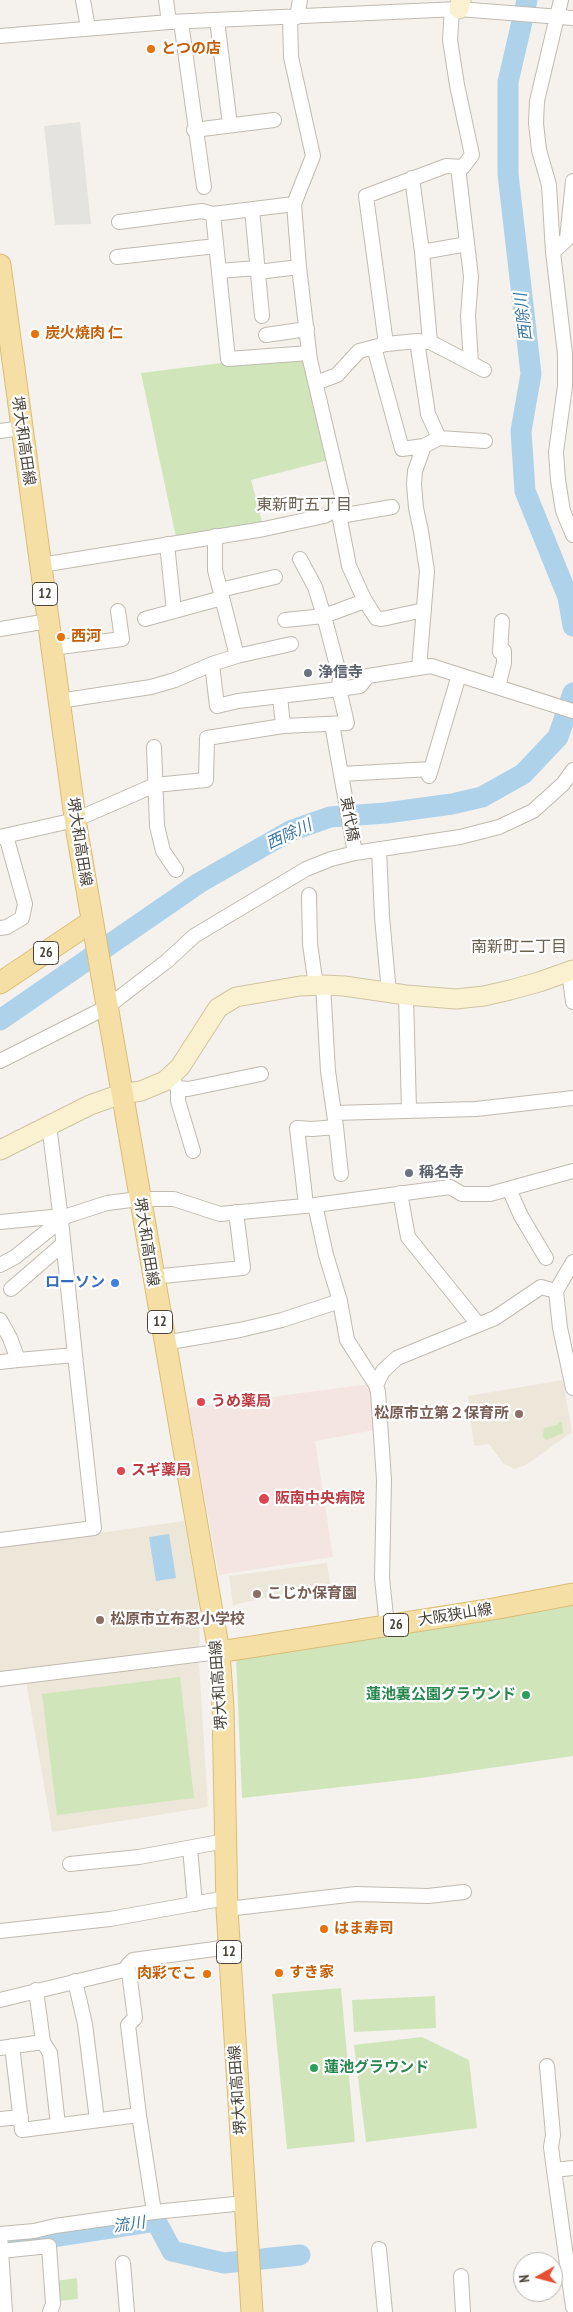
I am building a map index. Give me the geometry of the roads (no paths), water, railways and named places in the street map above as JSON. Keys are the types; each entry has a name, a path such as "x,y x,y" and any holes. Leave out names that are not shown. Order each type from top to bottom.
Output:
{"main road":[{"name":"堺大和高田線","path":"0,265 75,820 152,1277 218,1652 223,1708 226,1904 252,2312"},
{"name":"26","path":"0,983 93,932"},
{"name":"大阪狭山線","path":"218,1652 387,1626 573,1594"}],"street":[{"path":"83,0 88,28"},
{"path":"166,0 175,22 204,188"},
{"path":"300,0 294,17 291,57 312,156 294,204 299,267 309,353 342,496 339,513 349,566 364,600 376,618 382,619 424,610"},
{"path":"560,0 537,101 536,122 539,150 549,185 553,252 569,388 556,452 563,511 573,535"},
{"path":"0,36 175,22 294,17 457,6 479,10 573,18"},
{"path":"457,6 450,40 457,86 472,155 463,167 446,166 366,196 380,345 402,449 424,446 439,438 485,441"},
{"path":"217,20 230,125"},
{"path":"194,130 274,120"},
{"path":"458,167 471,277 468,316 472,363"},
{"path":"412,178 422,252 423,342 428,414 439,438"},
{"path":"553,252 566,239 573,181"},
{"path":"119,222 202,211 213,214 294,204"},
{"path":"252,209 262,316"},
{"path":"213,214 228,359 309,353"},
{"path":"422,252 467,244"},
{"path":"117,257 216,246"},
{"path":"219,271 299,267"},
{"path":"266,334 306,329"},
{"path":"316,383 337,375 359,351 380,345 423,342 484,370"},
{"path":"0,431 22,428"},
{"path":"419,668 427,571 416,508 414,484 415,471 424,446"},
{"path":"41,565 298,522 339,513 392,507"},
{"path":"215,536 215,570 237,656"},
{"path":"167,544 174,611"},
{"path":"0,928 7,927 22,918 25,904 3,837 75,820 156,785 206,780 207,738 283,726 347,723 339,689 340,677 324,616 315,587 300,560"},
{"path":"145,619 275,577"},
{"path":"285,620 324,616 359,604 364,600"},
{"path":"52,648 122,639 118,611"},
{"path":"0,629 48,621"},
{"path":"498,687 504,663 504,651 500,652 502,621"},
{"path":"60,701 151,687 176,680 212,664 237,656 291,644"},
{"path":"212,664 217,706 360,686 368,676 432,666 573,711"},
{"path":"342,780 430,773 459,675"},
{"path":"280,696 283,726"},
{"name":"東代橋","path":"332,724 355,853"},
{"path":"154,747 157,826 162,851 176,870"},
{"path":"0,1061 167,961 194,936 306,869 331,859 355,853 460,837 499,827 533,811 563,784 573,770"},
{"path":"379,849 382,917 398,994 409,1110"},
{"path":"309,895 310,944 320,986 341,1174"},
{"path":"192,1151 174,1082 218,1008 236,997 320,986 456,998 484,996 539,982 571,971 573,1002"},
{"path":"0,1150 90,1105 121,1094 140,1091 166,1081 174,1082 188,1089 261,1074"},
{"path":"334,1113 476,1108 573,1098"},
{"path":"0,1540 94,1528 64,1244 49,1125"},
{"path":"336,1127 296,1128 310,1205 340,1301 347,1340 376,1385 384,1480 382,1578 387,1626"},
{"path":"0,1265 15,1257 68,1216 107,1204 139,1199 174,1199 220,1214 310,1205 450,1187 462,1194 490,1194 573,1171"},
{"path":"509,1189 521,1216 546,1258"},
{"path":"400,1192 408,1237 478,1324"},
{"path":"152,1277 243,1268 236,1212"},
{"path":"0,1222 52,1218 61,1220"},
{"path":"11,1290 64,1244"},
{"path":"573,1262 556,1291 560,1328 573,1388"},
{"path":"376,1385 383,1371 398,1358 495,1318 542,1287 556,1291"},
{"path":"164,1342 240,1330 340,1301"},
{"path":"0,1320 10,1338 18,1360"},
{"path":"0,1362 75,1355"},
{"path":"0,1679 218,1652"},
{"path":"70,1864 139,1857 225,1841"},
{"path":"190,1848 195,1904"},
{"path":"0,1931 110,1919 195,1904 226,1904 356,1894 428,1896 464,1892"},
{"path":"154,2212 128,2026 135,2018 128,1965 133,1960 229,1947"},
{"path":"0,2000 128,1969"},
{"path":"75,1981 85,2024 97,2120"},
{"path":"36,1990 43,2042 50,2053 58,2125"},
{"path":"43,2042 6,2047 22,2130 139,2115"},
{"path":"547,2066 554,2135 551,2147 573,2307"},
{"path":"0,2119 21,2117"},
{"path":"554,2170 573,2168"},
{"path":"3,2307 0,2235 154,2212 245,2203"},
{"path":"1,2249 49,2246 53,2304 50,2312"},
{"path":"379,2249 385,2312"},
{"path":"123,2263 127,2312"},
{"path":"461,2276 463,2312"}],"water":[{"path":"169,1534 176,1578 156,1581 149,1537"}],"waterway":[{"name":"西除川","path":"527,0 508,82 508,174 531,374 521,431 525,491 568,597 573,626"},
{"name":"西除川","path":"0,1020 199,883 290,831 330,817 386,813 452,804 482,797 523,774 558,737 573,693"},
{"name":"流川","path":"0,2243 19,2242 156,2221 172,2251 224,2263 300,2255"}],"place":[{"name":"とつの店","path":"151,49"},
{"name":"炭火焼肉 仁","path":"35,334"},
{"name":"西河","path":"61,637"},
{"name":"浄信寺","path":"308,673"},
{"name":"稱名寺","path":"409,1173"},
{"name":"ローソン","path":"115,1283"},
{"name":"うめ薬局","path":"201,1402"},
{"name":"松原市立第２保育所","path":"519,1414"},
{"name":"スギ薬局","path":"121,1471"},
{"name":"阪南中央病院","path":"264,1499"},
{"name":"こじか保育園","path":"257,1594"},
{"name":"松原市立布忍小学校","path":"100,1620"},
{"name":"蓮池裏公園グラウンド","path":"526,1695"},
{"name":"はま寿司","path":"324,1929"},
{"name":"すき家","path":"279,1973"},
{"name":"肉彩でこ","path":"207,1974"},
{"name":"蓮池グラウンド","path":"314,2068"}],"district":[{"name":"東新町五丁目","path":"304,505"},
{"name":"南新町二丁目","path":"519,947"}]}
